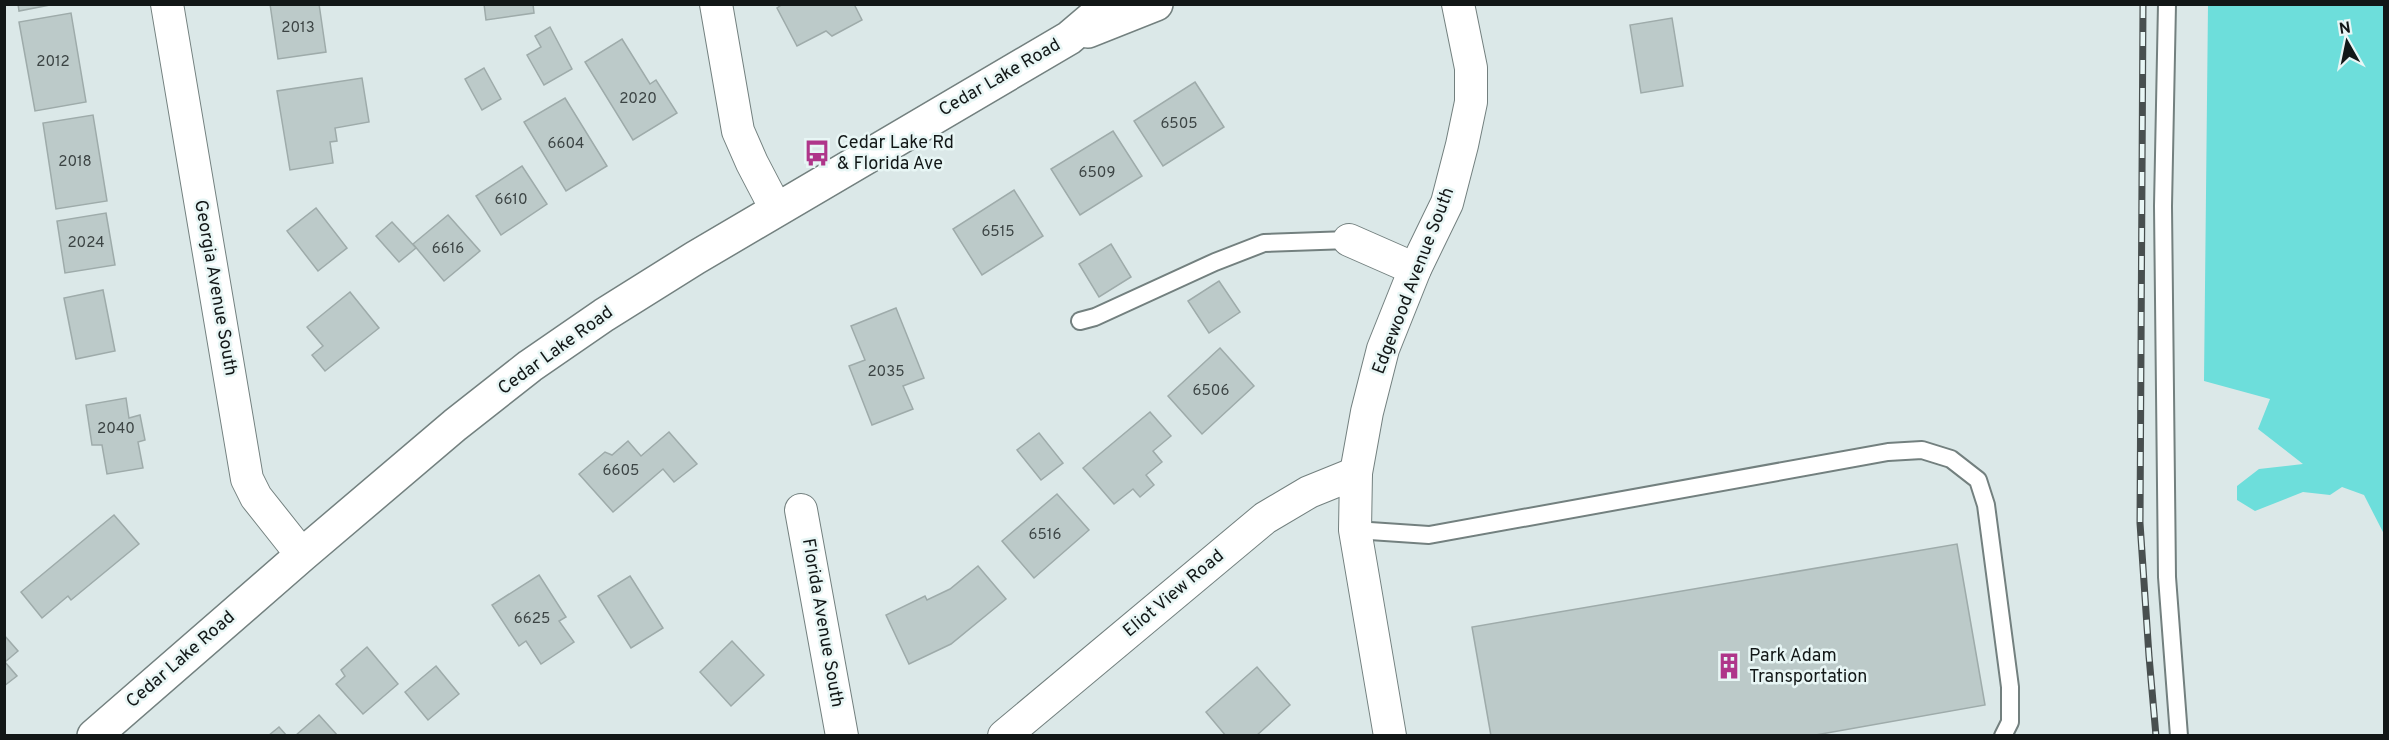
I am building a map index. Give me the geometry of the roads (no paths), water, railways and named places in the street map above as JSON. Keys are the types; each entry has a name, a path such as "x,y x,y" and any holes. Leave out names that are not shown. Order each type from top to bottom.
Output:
{"street":[{"name":"Georgia Avenue South","path":"167,4 247,479 256,497 302,555"},
{"path":"716,4 738,131 776,209"},
{"name":"Cedar Lake Road","path":"1069,38 1109,4"},
{"name":"Cedar Lake Road","path":"94,735 455,425 530,366 604,315 776,209 1069,38 1156,4"},
{"name":"Edgewood Avenue South","path":"1390,735 1355,530 1356,473 1367,412 1383,349 1415,268 1447,202 1471,102 1471,68 1458,4"},
{"path":"1349,240 1415,268"},
{"name":"Eliot View Road","path":"1004,735 1265,518 1309,492 1356,473"},
{"name":"Florida Avenue South","path":"801,510 842,735"}],"lane":[{"path":"2167,4 2163,206 2167,577 2179,735"},
{"path":"1080,321 1095,317 1215,262 1264,243 1349,240"},
{"path":"1355,530 1429,535 1888,452 1922,450 1951,459 1978,480 1986,505 2010,687 2010,722 2003,735"}],"railway":[{"path":"2143,4 2140,523 2156,736"}],"place":[{"name":"Cedar Lake Rd & Florida Ave","path":"817,153"},
{"name":"Park Adam Transportation","path":"1729,666"}]}
